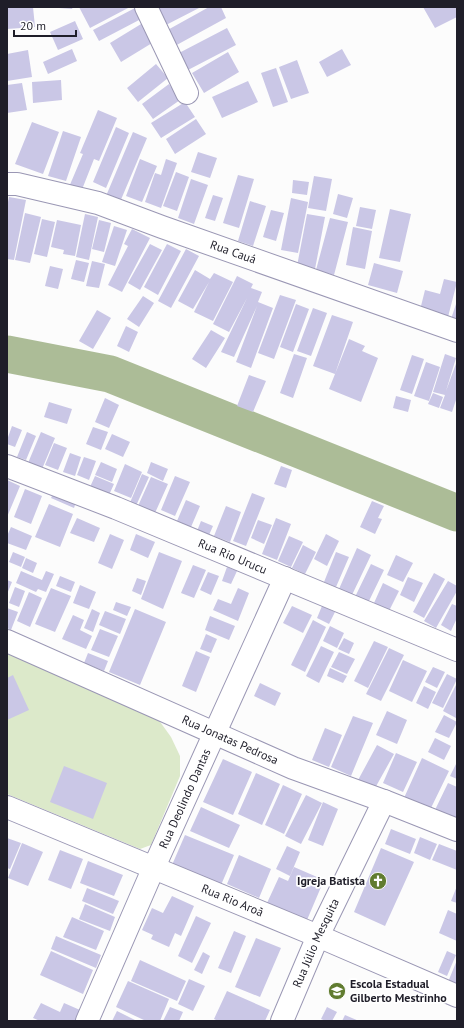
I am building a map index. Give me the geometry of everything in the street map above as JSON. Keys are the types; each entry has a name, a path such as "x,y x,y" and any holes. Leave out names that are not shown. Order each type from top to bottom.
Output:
{"street":[{"path":"146,7 187,93"},
{"name":"Rua Cauá","path":"7,184 17,184 98,203 457,331"},
{"name":"Rua Rio Urucu","path":"7,466 116,508 457,650"},
{"name":"Rua Deolindo Dantas","path":"87,1021 154,867 285,578"},
{"name":"Rua Jonatas Pedrosa","path":"7,641 292,768 384,801 457,830"},
{"name":"Rua Júlio Mesquita","path":"282,1021 318,936 384,801"},
{"name":"Rua Rio Aroã","path":"7,807 154,867 457,996"}],"green space":[{"path":"7,652 158,719 171,737 180,756 180,776 151,845 140,849 7,794"}],"building":[{"path":"7,7 33,7 35,27 7,29"},
{"path":"59,7 73,7 72,9"},
{"path":"79,7 130,7 90,28"},
{"path":"154,7 201,7 164,26"},
{"path":"209,7 221,7 226,18 173,47 164,32"},
{"path":"423,7 457,7 457,17 435,28"},
{"path":"135,8 141,19 99,41 93,30"},
{"path":"75,21 83,39 58,50 50,32"},
{"path":"146,21 157,40 121,62 110,43"},
{"path":"227,28 236,45 188,70 179,53"},
{"path":"72,49 77,61 48,74 43,62"},
{"path":"342,49 351,65 327,77 319,62"},
{"path":"28,50 32,77 7,81 7,54"},
{"path":"228,52 239,72 204,93 192,73"},
{"path":"297,60 309,93 291,99 279,67"},
{"path":"156,64 168,78 138,102 127,88"},
{"path":"276,68 288,102 273,107 261,73"},
{"path":"61,80 62,100 33,103 32,82"},
{"path":"248,81 258,102 222,118 212,97"},
{"path":"22,83 27,110 7,113 7,85"},
{"path":"169,84 180,100 153,119 142,104"},
{"path":"185,102 195,117 161,138 151,123"},
{"path":"98,110 117,118 99,161 94,159 81,192 69,187 83,154 80,153"},
{"path":"196,119 206,134 175,154 166,139"},
{"path":"32,122 59,132 43,174 15,164"},
{"path":"116,127 129,133 106,188 93,182"},
{"path":"63,131 81,137 66,181 48,176"},
{"path":"133,132 147,138 120,202 106,196"},
{"path":"198,152 217,158 210,178 191,172"},
{"path":"140,159 157,166 142,202 126,196"},
{"path":"166,159 177,163 161,208 145,202 155,173 161,175"},
{"path":"176,172 189,177 177,211 163,206"},
{"path":"238,175 254,179 239,228 223,223"},
{"path":"314,176 332,179 326,211 308,208"},
{"path":"191,179 208,185 194,224 178,218"},
{"path":"293,180 309,182 307,195 292,193"},
{"path":"338,194 353,198 347,218 333,214"},
{"path":"213,195 223,198 215,221 205,218"},
{"path":"9,197 26,200 14,260 7,259 7,207"},
{"path":"291,198 308,202 298,253 281,250"},
{"path":"250,201 266,206 253,246 238,241"},
{"path":"360,207 376,210 372,229 356,226"},
{"path":"390,209 411,214 400,262 379,258"},
{"path":"271,210 284,213 276,241 263,237"},
{"path":"25,213 41,217 30,263 15,260"},
{"path":"85,214 98,217 89,260 76,257"},
{"path":"307,214 325,217 315,269 297,266"},
{"path":"330,218 348,222 334,275 316,270"},
{"path":"42,219 55,222 47,257 34,254"},
{"path":"57,220 81,225 75,256 63,254 64,250 51,247"},
{"path":"99,220 111,223 104,252 92,249"},
{"path":"114,226 127,230 115,266 102,262"},
{"path":"353,227 372,231 365,269 346,265"},
{"path":"132,229 150,238 122,292 108,285 128,246 124,244"},
{"path":"150,244 162,250 140,290 128,283"},
{"path":"167,244 181,251 158,295 144,287"},
{"path":"186,249 199,256 171,308 158,301"},
{"path":"76,260 89,263 84,282 71,279"},
{"path":"92,261 105,264 99,288 86,286"},
{"path":"374,263 403,271 397,293 368,285"},
{"path":"50,266 63,269 58,289 45,286"},
{"path":"195,270 210,279 214,273 233,282 213,321 194,312 209,282 193,309 178,301"},
{"path":"237,276 253,284 251,288 262,292 258,302 273,308 251,368 236,362 257,306 234,357 221,352 247,298 229,332 213,324"},
{"path":"444,279 457,282 448,317 420,310 425,290 440,294"},
{"path":"280,295 296,300 274,359 258,353"},
{"path":"143,296 154,303 139,327 127,319"},
{"path":"457,301 457,321 451,319"},
{"path":"296,304 309,309 293,352 280,347"},
{"path":"313,308 327,313 311,356 297,351"},
{"path":"97,310 111,318 93,349 79,341"},
{"path":"332,315 353,322 335,374 313,366"},
{"path":"126,326 138,332 129,352 117,346"},
{"path":"211,330 225,338 206,368 192,359"},
{"path":"349,339 365,346 362,351 378,358 361,402 329,389"},
{"path":"294,354 307,358 293,398 280,393"},
{"path":"445,354 456,358 446,391 457,361 457,397 452,412 440,408 445,395 433,392"},
{"path":"412,355 424,359 412,394 400,390"},
{"path":"426,362 440,367 429,401 414,396"},
{"path":"249,375 266,381 253,412 237,406"},
{"path":"433,393 443,397 439,408 428,404"},
{"path":"396,396 411,400 408,412 393,408"},
{"path":"105,398 119,405 109,428 95,422"},
{"path":"49,402 72,409 67,424 44,417"},
{"path":"12,426 22,430 15,447 7,444"},
{"path":"93,427 108,432 101,450 86,444"},
{"path":"27,432 36,436 26,460 17,457"},
{"path":"41,432 55,438 42,469 28,463"},
{"path":"112,434 130,442 123,457 105,449"},
{"path":"54,443 67,448 58,470 45,465"},
{"path":"70,453 81,457 75,476 63,472"},
{"path":"84,457 96,461 89,480 77,475"},
{"path":"101,462 117,469 112,482 95,475"},
{"path":"151,462 168,469 163,481 147,473"},
{"path":"125,464 142,472 131,498 114,491"},
{"path":"281,466 292,470 286,488 274,484"},
{"path":"142,474 149,477 135,508 129,505"},
{"path":"95,476 114,484 109,495 90,487"},
{"path":"175,476 190,482 175,516 161,510"},
{"path":"151,477 168,484 155,513 138,506"},
{"path":"7,480 20,486 7,517"},
{"path":"25,489 42,496 31,524 14,517"},
{"path":"55,490 77,499 74,508 51,498"},
{"path":"252,493 265,498 246,546 233,541"},
{"path":"186,500 200,506 191,527 177,521"},
{"path":"372,501 384,506 378,518 382,519 375,534 360,527"},
{"path":"49,504 73,514 60,547 35,537"},
{"path":"226,506 241,512 230,542 214,536"},
{"path":"77,518 100,528 94,542 70,533"},
{"path":"276,518 291,524 277,560 262,554"},
{"path":"258,520 272,525 264,544 251,538"},
{"path":"201,521 213,526 209,535 197,531"},
{"path":"11,527 32,536 26,550 7,543 7,536"},
{"path":"110,534 124,540 112,569 98,563"},
{"path":"136,534 155,542 148,558 130,550"},
{"path":"326,534 339,541 327,566 314,559"},
{"path":"289,536 303,542 291,567 278,561"},
{"path":"303,545 316,552 305,574 292,568"},
{"path":"357,548 371,555 352,595 339,589"},
{"path":"13,552 25,557 21,567 9,562"},
{"path":"159,552 182,561 163,609 141,599"},
{"path":"336,552 349,557 336,587 324,582"},
{"path":"396,555 413,563 403,582 387,575"},
{"path":"26,558 37,563 33,573 22,568"},
{"path":"371,564 384,570 368,603 355,597"},
{"path":"193,565 206,570 194,598 181,593"},
{"path":"227,567 237,571 231,584 222,581"},
{"path":"21,571 42,580 46,571 54,574 46,592 38,589 36,592 16,583"},
{"path":"208,572 219,576 211,595 200,590"},
{"path":"434,573 445,579 424,618 413,612"},
{"path":"60,576 75,582 71,592 56,586"},
{"path":"408,577 423,583 414,602 400,595"},
{"path":"137,578 146,581 141,595 132,591"},
{"path":"7,580 12,582 7,594"},
{"path":"448,581 457,586 457,591 436,628 424,621"},
{"path":"383,583 399,591 389,611 374,603"},
{"path":"80,585 96,592 89,609 73,603"},
{"path":"15,587 25,591 19,607 9,603"},
{"path":"51,588 71,596 55,632 35,624"},
{"path":"238,588 249,593 238,621 213,610 218,599 231,604"},
{"path":"29,592 42,598 30,627 17,621"},
{"path":"116,602 131,607 127,616 113,610"},
{"path":"452,604 457,606 457,618 451,631 441,625"},
{"path":"292,606 312,615 303,633 283,623"},
{"path":"322,606 335,612 329,624 317,618"},
{"path":"7,608 18,612 11,630 7,628"},
{"path":"92,609 100,613 93,632 84,628"},
{"path":"135,609 166,622 140,685 109,672"},
{"path":"105,611 126,619 120,634 99,625"},
{"path":"73,615 84,620 80,630 92,636 86,649 62,639"},
{"path":"210,616 235,626 229,640 205,630"},
{"path":"313,620 326,627 305,672 291,665"},
{"path":"330,626 344,633 337,648 323,641"},
{"path":"100,629 118,636 109,657 91,650"},
{"path":"206,634 217,639 211,653 200,649"},
{"path":"344,638 354,643 349,654 338,649"},
{"path":"374,641 388,647 368,688 354,681"},
{"path":"321,646 334,652 319,683 306,676"},
{"path":"389,648 404,655 381,701 366,694"},
{"path":"196,651 210,657 196,692 182,686"},
{"path":"339,652 355,659 347,674 331,667"},
{"path":"88,653 108,661 104,671 84,663"},
{"path":"403,660 427,671 412,702 389,691"},
{"path":"433,667 445,672 437,688 425,682"},
{"path":"330,668 347,676 343,683 327,676"},
{"path":"447,674 457,679 443,708 432,703"},
{"path":"13,675 29,710 7,720 7,678"},
{"path":"260,683 281,693 275,706 254,696"},
{"path":"457,683 457,716 456,718 443,711"},
{"path":"424,686 436,692 428,709 416,703"},
{"path":"387,711 407,720 397,744 376,735"},
{"path":"444,715 457,722 449,738 435,732"},
{"path":"353,716 373,723 351,776 331,767"},
{"path":"325,728 342,735 329,767 312,760"},
{"path":"435,738 451,746 444,760 428,752"},
{"path":"377,745 394,754 374,790 357,782"},
{"path":"396,753 417,762 403,792 383,783"},
{"path":"422,758 449,771 430,810 404,798"},
{"path":"223,759 252,772 233,815 203,802"},
{"path":"457,762 457,779 450,776"},
{"path":"64,766 107,783 93,819 50,802"},
{"path":"256,773 280,784 262,825 238,814"},
{"path":"448,783 457,787 457,823 434,812"},
{"path":"283,785 302,794 284,834 265,825"},
{"path":"306,795 322,803 301,844 285,836"},
{"path":"323,802 338,809 323,846 308,840"},
{"path":"201,807 240,825 229,848 190,831"},
{"path":"391,829 416,839 410,854 385,844"},
{"path":"185,835 234,855 221,885 172,865"},
{"path":"420,837 437,844 430,860 414,853"},
{"path":"7,838 21,843 10,869 7,868"},
{"path":"22,843 43,852 28,886 8,878"},
{"path":"439,844 457,851 457,870 432,860"},
{"path":"287,846 300,852 290,876 276,869"},
{"path":"381,848 414,862 385,926 354,912"},
{"path":"60,850 83,859 71,889 48,880"},
{"path":"239,855 271,869 259,898 227,884"},
{"path":"88,861 123,875 114,896 80,883"},
{"path":"294,867 324,880 307,920 267,903 279,877 288,881"},
{"path":"457,886 457,903 451,901"},
{"path":"87,888 119,901 113,914 82,901"},
{"path":"172,896 194,906 181,936 175,933 169,947 151,939 153,935 142,930 152,908 163,913"},
{"path":"85,904 115,917 110,931 79,919"},
{"path":"448,910 457,914 457,941 439,933"},
{"path":"196,916 211,923 192,963 178,956"},
{"path":"72,917 104,931 96,950 63,937"},
{"path":"234,931 246,936 231,973 218,968"},
{"path":"56,936 101,955 96,968 51,949"},
{"path":"256,938 281,948 260,997 235,987"},
{"path":"51,951 93,970 83,994 40,975"},
{"path":"447,951 456,955 447,976 438,972"},
{"path":"203,952 210,956 202,974 194,970"},
{"path":"140,960 186,981 177,1001 131,981"},
{"path":"457,960 457,986 448,982"},
{"path":"189,979 205,986 193,1011 178,1004"},
{"path":"128,981 169,999 160,1021 146,1021 116,1007"},
{"path":"227,991 270,1010 265,1021 218,1021 214,1019"},
{"path":"41,1003 60,1012 64,1003 80,1010 75,1021 40,1021 33,1018"},
{"path":"170,1007 183,1012 179,1021 163,1021"},
{"path":"327,1007 337,1012 332,1021 321,1019"},
{"path":"117,1011 137,1021 112,1021"},
{"path":"345,1015 359,1021 342,1021"}],"waterway":[{"path":"7,354 110,374 457,513"}],"place":[{"name":"Igreja Batista","path":"378,881"},
{"name":"Escola Estadual Gilberto Mestrinho","path":"337,991"}]}
